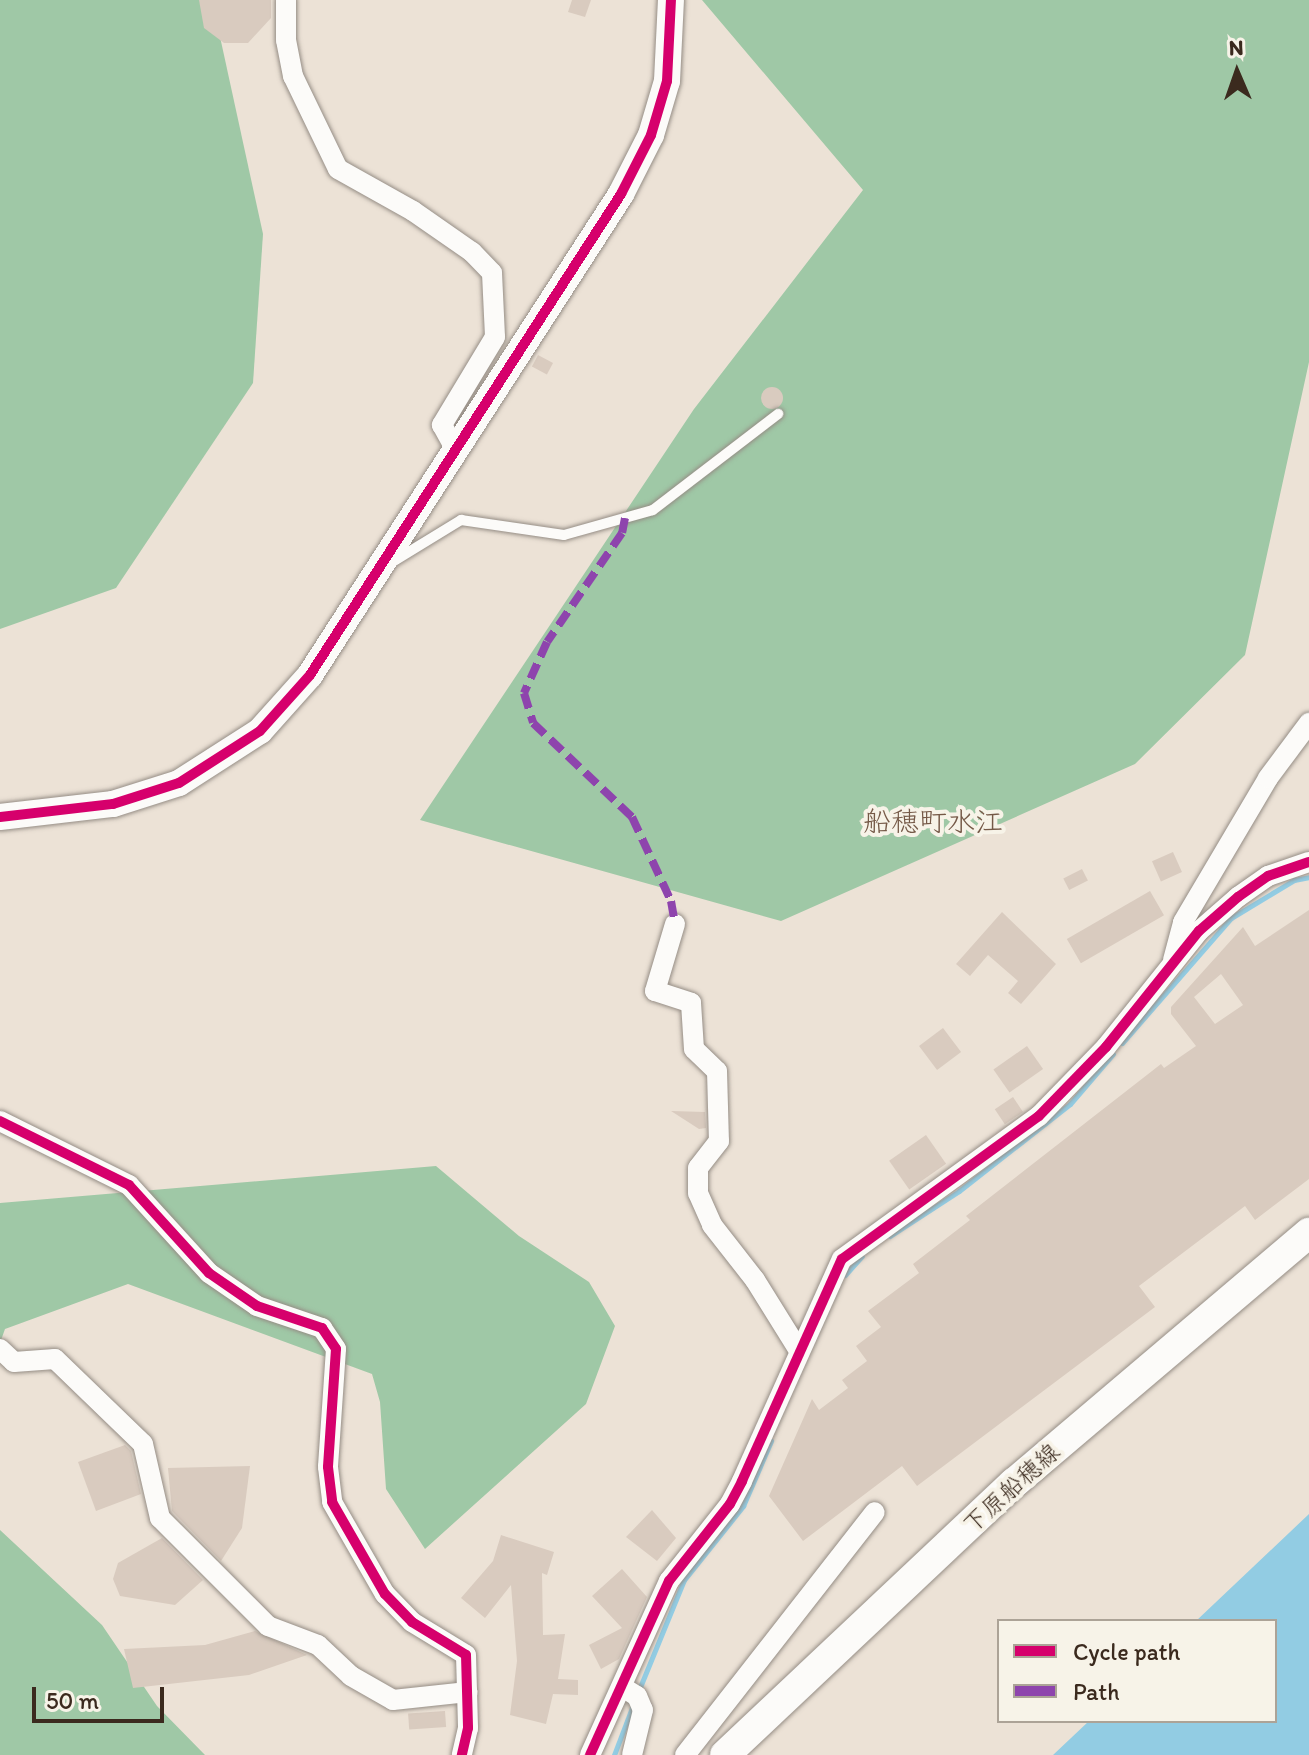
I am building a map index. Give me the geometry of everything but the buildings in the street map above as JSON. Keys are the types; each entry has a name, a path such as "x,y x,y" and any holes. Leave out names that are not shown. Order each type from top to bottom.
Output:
{"main road":[{"name":"下原船穂線","path":"725,1755 1014,1483 1309,1233"}],"street":[{"path":"286,0 286,40 293,76 338,169 413,211 472,252 492,273 495,337 442,425 456,450"},
{"path":"0,817 113,804 179,783 227,757 260,731 310,675 621,194 651,135 667,81 671,0"},
{"path":"1173,961 1183,922 1268,778 1309,723"},
{"path":"590,1755 630,1692 674,1573 736,1493 798,1349 842,1259 1039,1116 1106,1047 1173,961 1238,897 1268,876 1309,862"},
{"path":"675,924 655,991 691,1003 694,1049 717,1071 719,1141 698,1168 698,1193 712,1225 755,1280 798,1349"},
{"path":"0,1121 129,1185 209,1273 257,1306 322,1328 336,1349 328,1467 332,1502 385,1594 422,1630 466,1655 468,1692 462,1755"},
{"path":"0,1349 14,1362 55,1359 143,1444 160,1518 268,1626 318,1645 351,1676 393,1700 468,1692"},
{"path":"685,1755 875,1512"},
{"path":"630,1692 643,1710 632,1755"}],"lane":[{"path":"376,573 461,520 564,535 653,510 778,414"}],"green space":[{"path":"0,0 212,0 263,234 253,383 116,588 0,629"},
{"path":"702,0 1309,0 1309,362 1245,655 1135,764 781,921 420,820 694,409 863,190"},
{"path":"436,1166 519,1236 589,1282 615,1326 586,1404 425,1549 386,1489 380,1402 372,1374 128,1284 5,1329 0,1343 0,1203"},
{"path":"0,1530 102,1625 157,1706 205,1755 0,1755"}],"water":[{"path":"1309,1514 1309,1755 1053,1755 1087,1723 1277,1723 1277,1619 1198,1619"}],"waterway":[{"path":"1122,1043 1231,918 1294,880 1309,877"},
{"path":"890,1236 959,1191 1070,1104 1113,1054"},
{"path":"845,1275 862,1256"},
{"path":"638,1692 684,1580 743,1506 771,1441"},
{"path":"614,1755 633,1705"}],"marked path":[{"path":"625,518 622,533 547,642 524,693 533,723 632,817 671,901 675,924"}],"cycle path":[{"path":"0,817 113,804 179,783 260,731 310,675 621,194 651,135 667,81 671,0"},
{"path":"590,1755 669,1581 730,1504 742,1481 842,1259 1039,1116 1106,1047 1199,931 1238,897 1268,876 1309,862"},
{"path":"0,1121 129,1185 209,1273 257,1306 322,1328 336,1349 328,1467 332,1502 385,1594 412,1622 466,1655 468,1728 462,1755"}],"district":[{"name":"船穂町水江","path":"933,821"}]}
